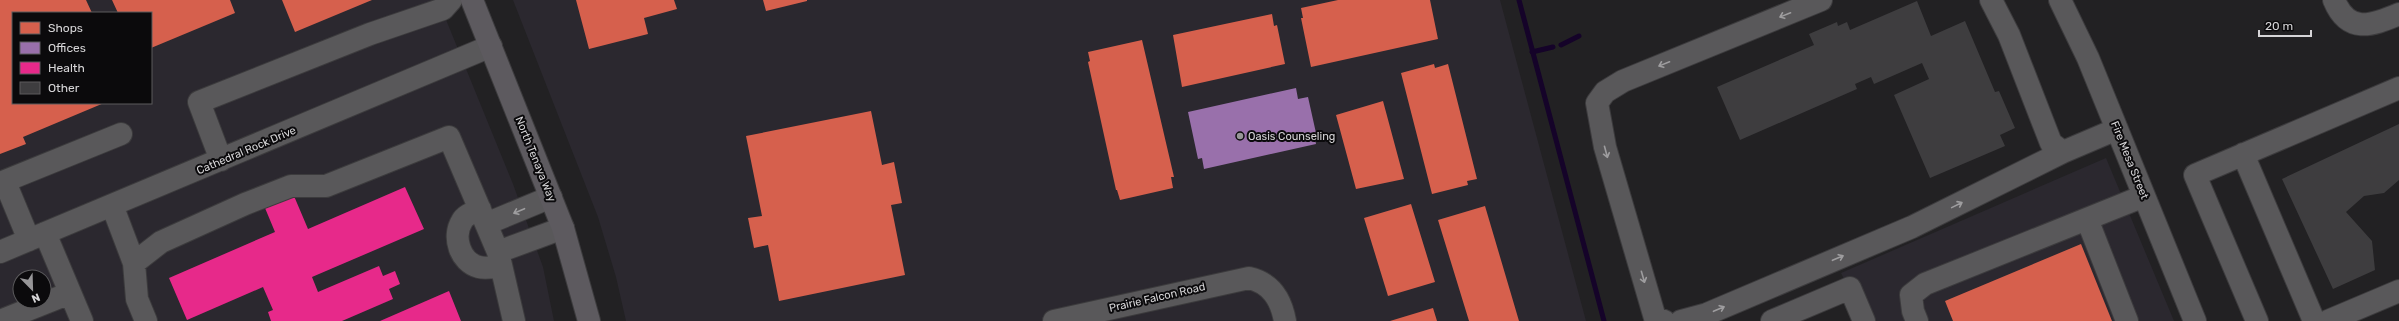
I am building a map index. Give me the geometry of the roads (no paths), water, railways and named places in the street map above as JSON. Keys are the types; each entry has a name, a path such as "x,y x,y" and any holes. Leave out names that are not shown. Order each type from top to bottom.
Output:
{"main road":[{"name":"North Tenaya Way","path":"472,0 563,228 589,321"}],"street":[{"path":"221,160 199,102 370,34 443,9 450,0"},
{"path":"1664,321 1655,318 1605,147 1597,103 1604,92 1623,81 1821,0"},
{"path":"1991,0 2009,36 2052,143 2063,152"},
{"name":"Fire Mesa Street","path":"2060,0 2088,58 2195,321"},
{"path":"2334,0 2340,14 2355,24 2376,24 2399,14"},
{"name":"Cathedral Rock Drive","path":"0,252 491,46"},
{"path":"2257,321 2195,175 2399,88"},
{"path":"1681,321 1708,314 1912,227 2063,152 2117,129"},
{"path":"82,321 70,293 2,182 121,134"},
{"path":"134,263 161,242 244,204 291,186 326,186 449,137 483,216 499,259 514,321"},
{"path":"2243,154 2314,321"},
{"path":"1917,321 1913,311 1911,295 1926,284 2144,196"},
{"path":"551,197 483,216 462,220 458,229 460,250 468,262 477,267 486,268 499,259 563,228"},
{"path":"112,205 134,263 137,299 146,321"},
{"path":"2087,219 2126,321"},
{"name":"Prairie Falcon Road","path":"1054,321 1206,286 1249,278 1260,280 1268,285 1277,297 1285,321"},
{"path":"1772,321 1850,288 1864,321"},
{"path":"2328,321 2399,290"},
{"path":"0,321 70,293"}],"waterway":[{"path":"1519,0 1604,321"},
{"path":"1561,45 1579,36"},
{"path":"1532,52 1553,47"}],"place":[{"name":"Oasis Counseling","path":"1240,136"}]}
